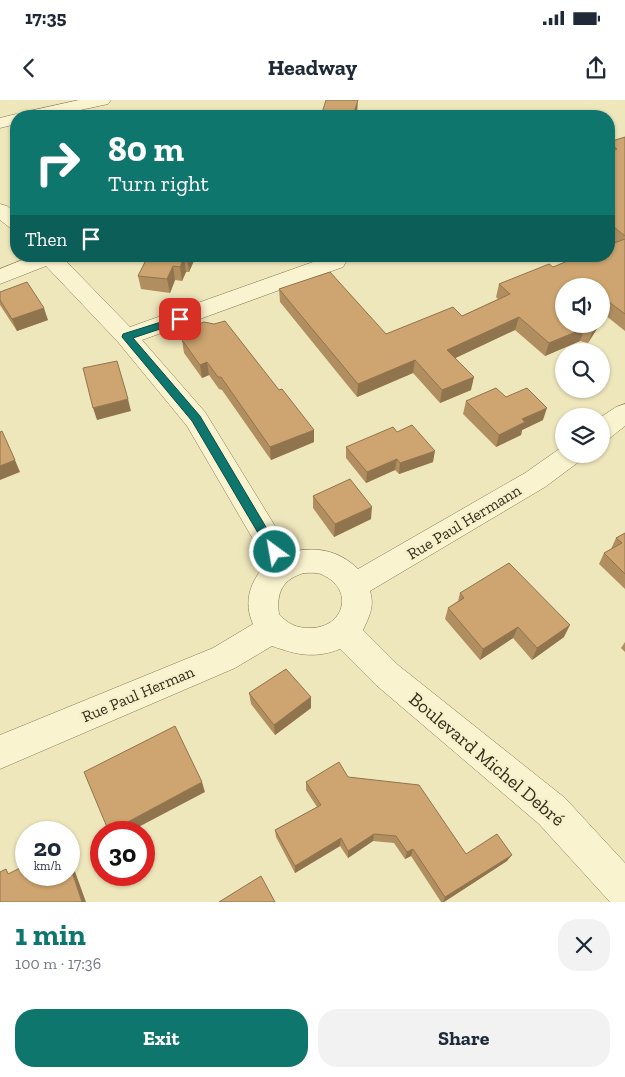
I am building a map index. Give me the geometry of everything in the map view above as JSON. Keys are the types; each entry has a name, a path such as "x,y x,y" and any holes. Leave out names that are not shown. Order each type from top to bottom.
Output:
{"street":[{"path":"57,110 102,100"},
{"path":"0,277 36,262"},
{"path":"56,262 126,337 196,419 284,567"},
{"path":"126,337 335,262"},
{"path":"610,424 625,413"},
{"name":"Rue Paul Hermann","path":"354,585 535,480 559,463"},
{"path":"304,561 324,562 342,571 354,585 358,597 357,610 352,621 343,631 327,640 308,643 289,639 274,629 263,613 262,595 270,578 284,567 304,561"},
{"name":"Rue Paul Herman","path":"0,752 224,658 274,629"},
{"name":"Boulevard Michel Debré","path":"343,631 387,675 552,811 625,891"}],"building":[{"path":"326,100 358,100 355,110 323,110"},
{"path":"625,137 625,236 615,228 615,150 617,149 615,148 615,140"},
{"path":"625,239 625,314 610,303 610,278 555,278 555,333 573,333 549,343 519,317 447,350 474,377 442,390 415,360 358,384 279,289 330,272 386,334 453,307 462,316 510,294 499,284 549,264 553,267 565,262 615,262 615,243"},
{"path":"145,262 182,262 180,267 173,266 167,279 138,276"},
{"path":"27,282 44,308 12,319 0,300 0,292"},
{"path":"225,321 279,390 282,389 314,430 270,447 221,377 218,377 207,362 200,365 182,340 186,329 204,322 214,324"},
{"path":"117,361 128,399 93,408 83,368"},
{"path":"496,388 506,397 527,388 547,408 522,419 525,422 499,435 466,401"},
{"path":"412,425 435,451 400,463 397,459 367,472 346,447 393,427 397,432"},
{"path":"2,431 15,460 0,466 0,432"},
{"path":"350,479 372,507 335,524 313,496"},
{"path":"625,533 625,574 604,553 622,543 616,538"},
{"path":"509,563 570,625 537,648 518,627 483,649 448,608 464,598 460,593"},
{"path":"286,669 311,697 274,725 249,693"},
{"path":"175,726 202,782 129,821 104,821 84,772"},
{"path":"339,762 348,777 419,785 466,854 497,834 512,855 445,897 413,849 407,852 396,836 374,834 348,851 341,838 295,866 275,830 321,805 306,782"},
{"path":"6,869 8,874 15,870 15,886 77,886 82,902 0,902 0,872"},
{"path":"261,876 275,902 219,902"}],"route":[{"path":"180,319 126,337 196,419 275,552"}]}
